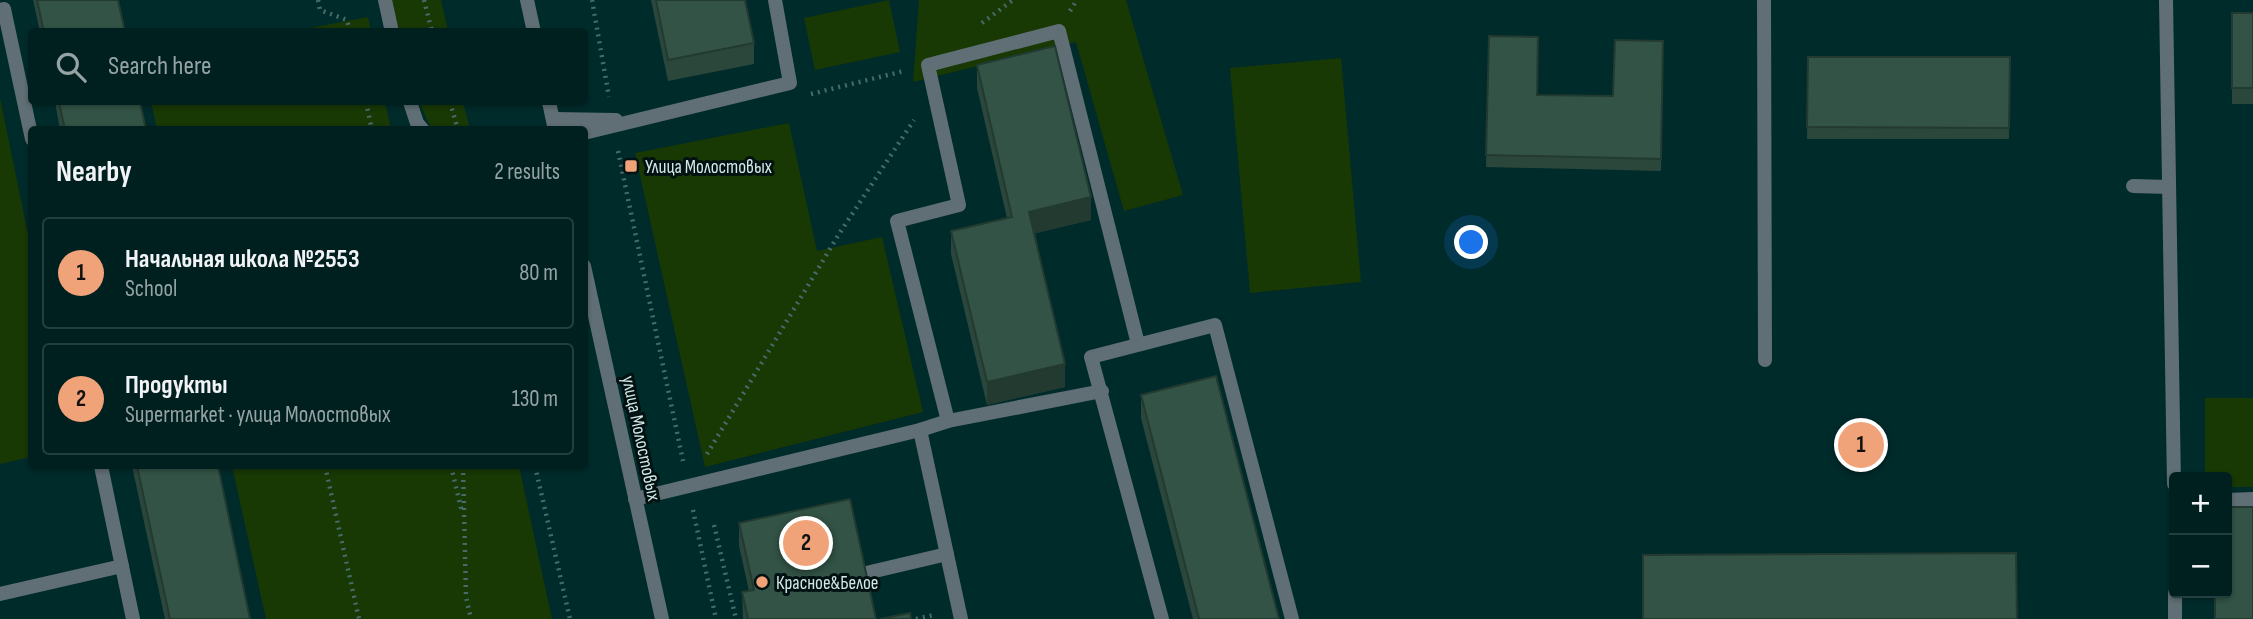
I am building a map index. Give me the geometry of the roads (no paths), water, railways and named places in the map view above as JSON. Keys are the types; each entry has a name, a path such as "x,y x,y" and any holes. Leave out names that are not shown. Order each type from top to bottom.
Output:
{"street":[{"path":"385,0 391,28"},
{"path":"527,0 533,28"},
{"path":"550,105 554,124 613,123 790,83 775,0"},
{"path":"1764,0 1765,360"},
{"path":"2166,0 2174,472"},
{"path":"0,10 4,9 29,126"},
{"path":"948,421 897,220 959,205 928,65 1059,31 1138,344"},
{"path":"411,105 420,126"},
{"path":"588,132 613,123"},
{"path":"2133,186 2169,187"},
{"name":"улица Молостовых","path":"588,284 662,619"},
{"path":"1162,619 1091,356 1214,324 1292,619"},
{"path":"635,499 948,421 1102,391"},
{"path":"920,430 961,619"},
{"path":"102,469 133,619"},
{"path":"2232,500 2253,499"},
{"path":"862,574 947,554"},
{"path":"0,594 122,566"},
{"path":"2175,598 2175,619"}],"place":[{"name":"Улица Молостовых","path":"631,166"},
{"name":"Начальная школа №2553","path":"1861,445"},
{"name":"Продукты","path":"806,543"},
{"name":"Красное&Белое","path":"762,582"}]}
